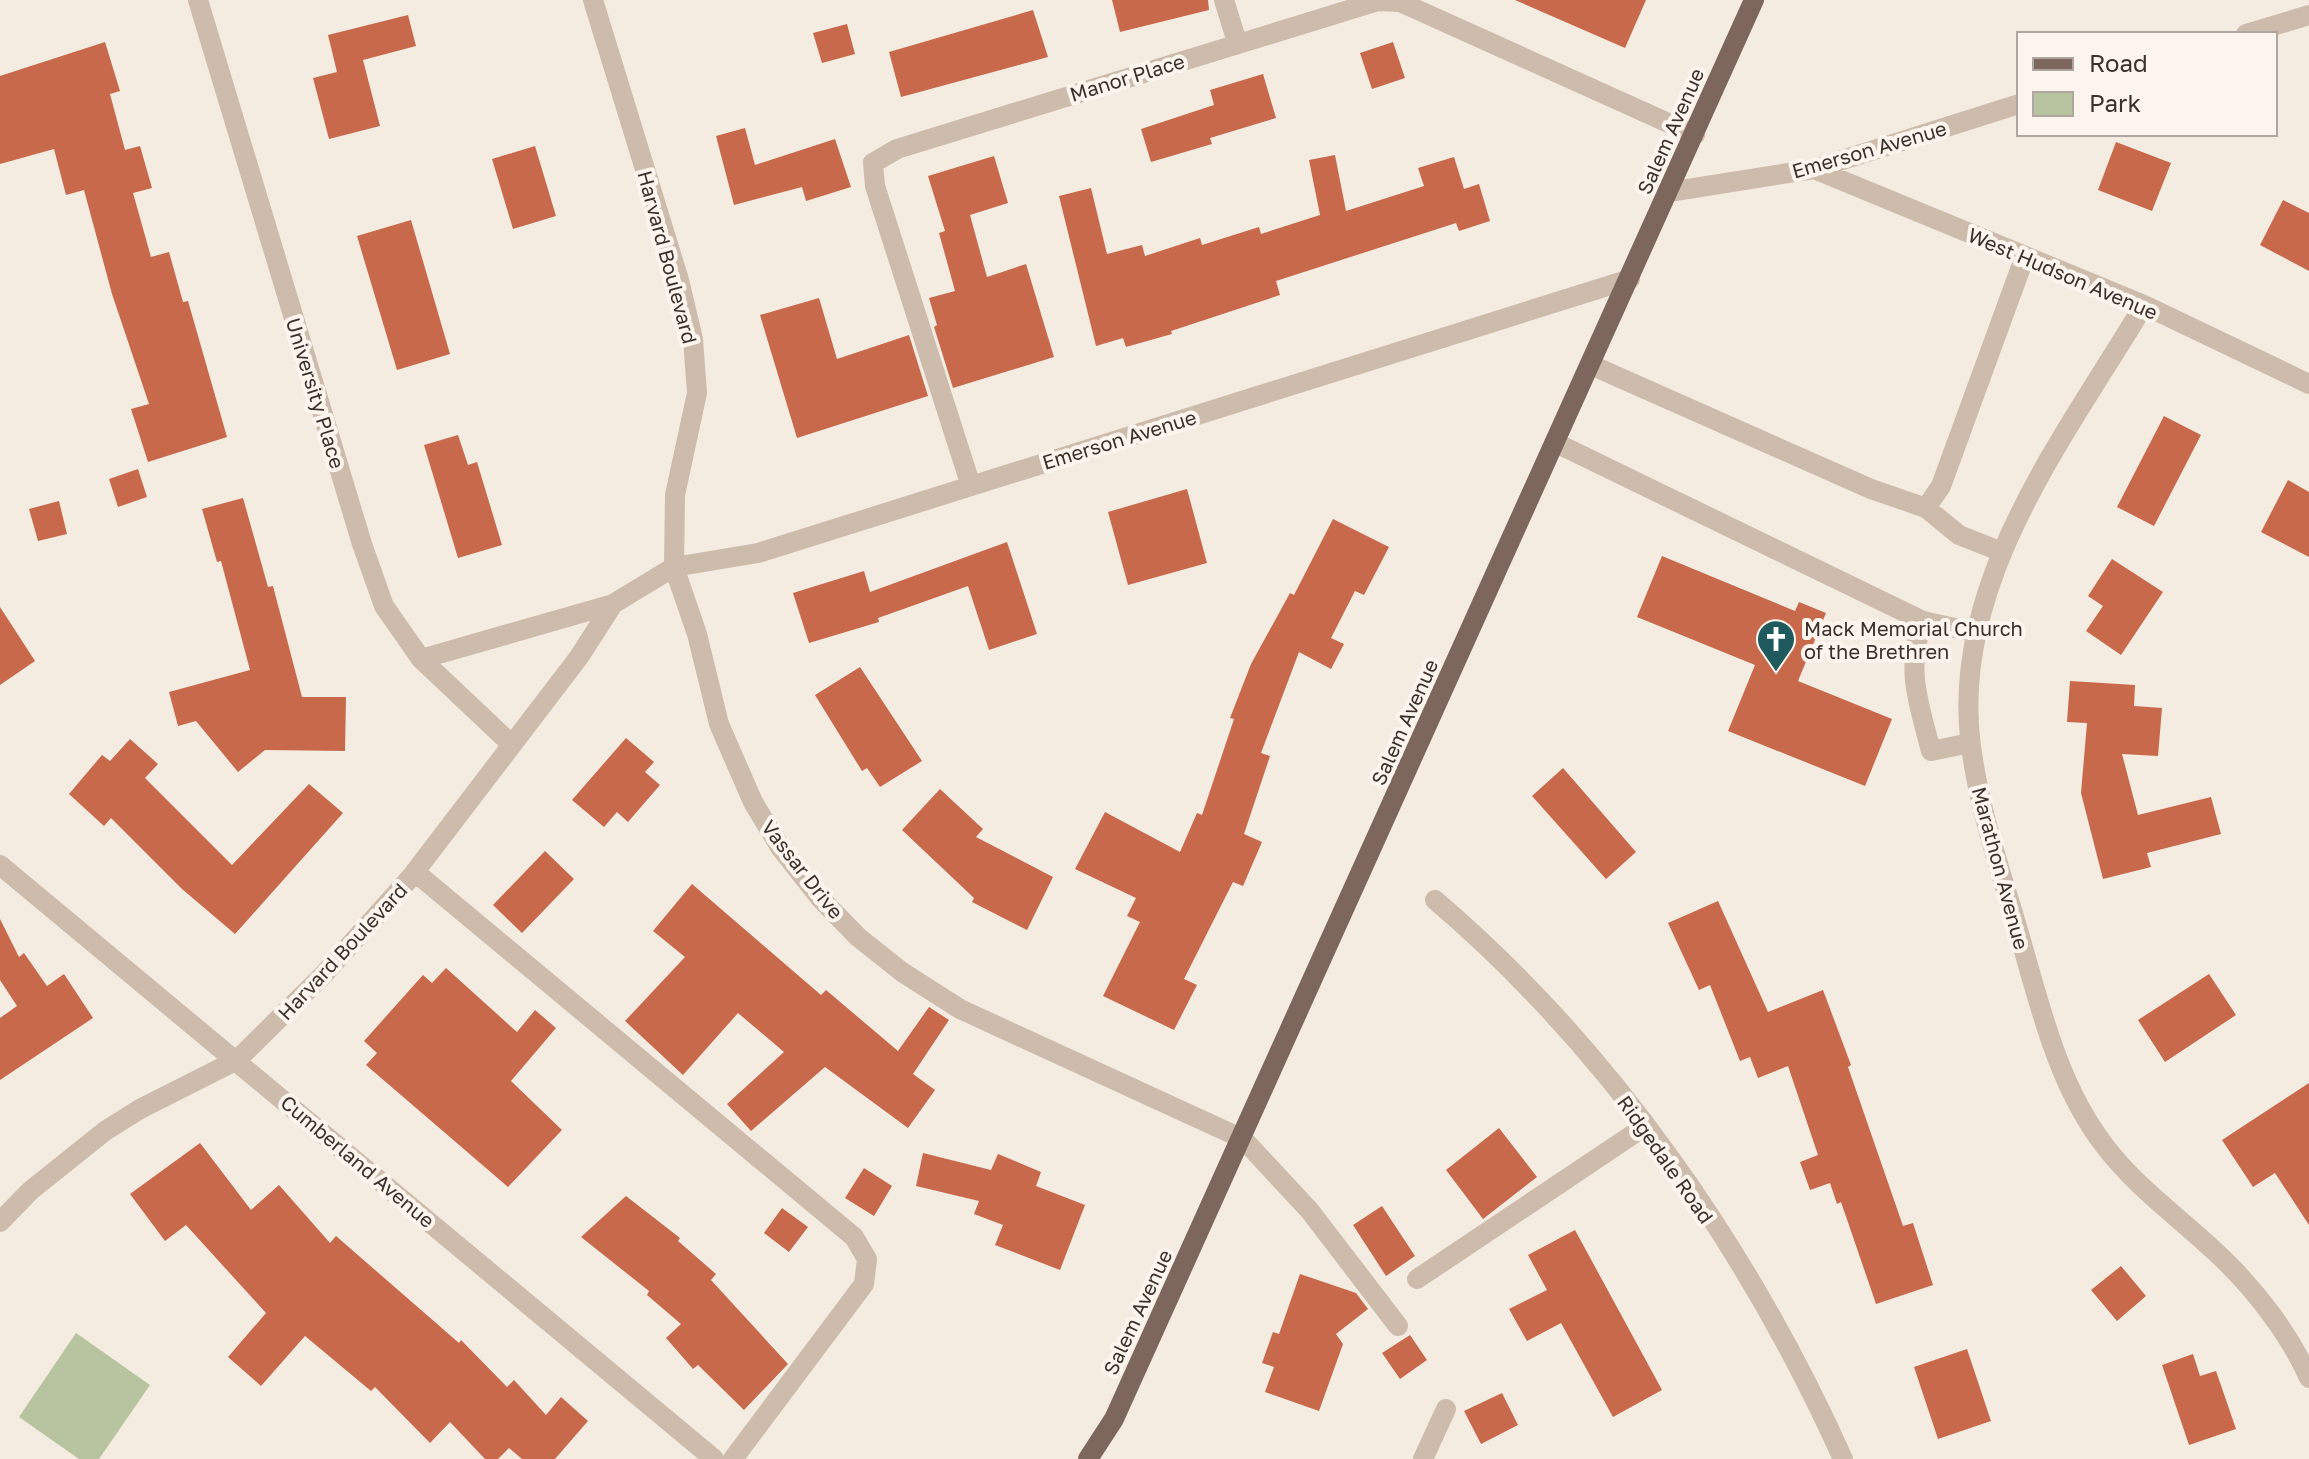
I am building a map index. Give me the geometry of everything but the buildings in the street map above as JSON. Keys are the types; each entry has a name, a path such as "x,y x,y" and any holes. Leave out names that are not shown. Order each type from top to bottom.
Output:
{"main road":[{"name":"Salem Avenue","path":"1088,1459 1114,1419 1243,1139 1754,0"}],"street":[{"name":"University Place","path":"198,0 362,544 384,606 421,659 510,743"},
{"name":"Harvard Boulevard","path":"593,0 679,280 693,339 697,393 675,495 674,567"},
{"path":"1224,0 1237,42"},
{"name":"Manor Place","path":"971,486 875,186 873,163 897,149 1378,1 1400,2 1695,135"},
{"path":"2253,32 2309,15"},
{"name":"Emerson Avenue","path":"1669,192 1814,169 2017,105"},
{"name":"West Hudson Avenue","path":"1814,169 2144,305 2309,384"},
{"path":"1926,508 1941,486 2025,256"},
{"name":"Emerson Avenue","path":"613,604 674,567 758,553 1630,279"},
{"name":"Marathon Avenue","path":"2144,305 2013,525 1989,584 1977,633 1969,687 1970,743 1982,809 2044,1017 2081,1110 2128,1175 2223,1258 2250,1288 2289,1342 2309,1378"},
{"path":"1591,365 1871,489 1926,508 1959,535 2002,552"},
{"path":"1556,443 1923,621 1977,633"},
{"name":"Vassar Drive","path":"674,567 697,634 719,724 753,802 780,847 820,898 858,937 902,972 960,1009 1243,1139"},
{"path":"421,659 613,604"},
{"name":"Harvard Boulevard","path":"0,1222 30,1191 105,1131 140,1109 237,1060 324,974 415,872 510,743 579,657 613,604"},
{"path":"1923,621 1914,645 1913,682 1931,751 1970,743"},
{"name":"Cumberland Avenue","path":"0,865 714,1459"},
{"path":"415,872 854,1237 867,1259 864,1284 733,1459"},
{"name":"Ridgedale Road","path":"1435,900 1476,936 1561,1021 1701,1204 1774,1324 1843,1459"},
{"path":"1417,1279 1644,1127"},
{"path":"1243,1139 1310,1211 1398,1326"},
{"path":"1423,1459 1446,1409"}],"green space":[{"path":"76,1333 150,1385 99,1459 79,1459 19,1417"}],"place":[{"name":"Mack Memorial Church of the Brethren","path":"1776,673"}]}
